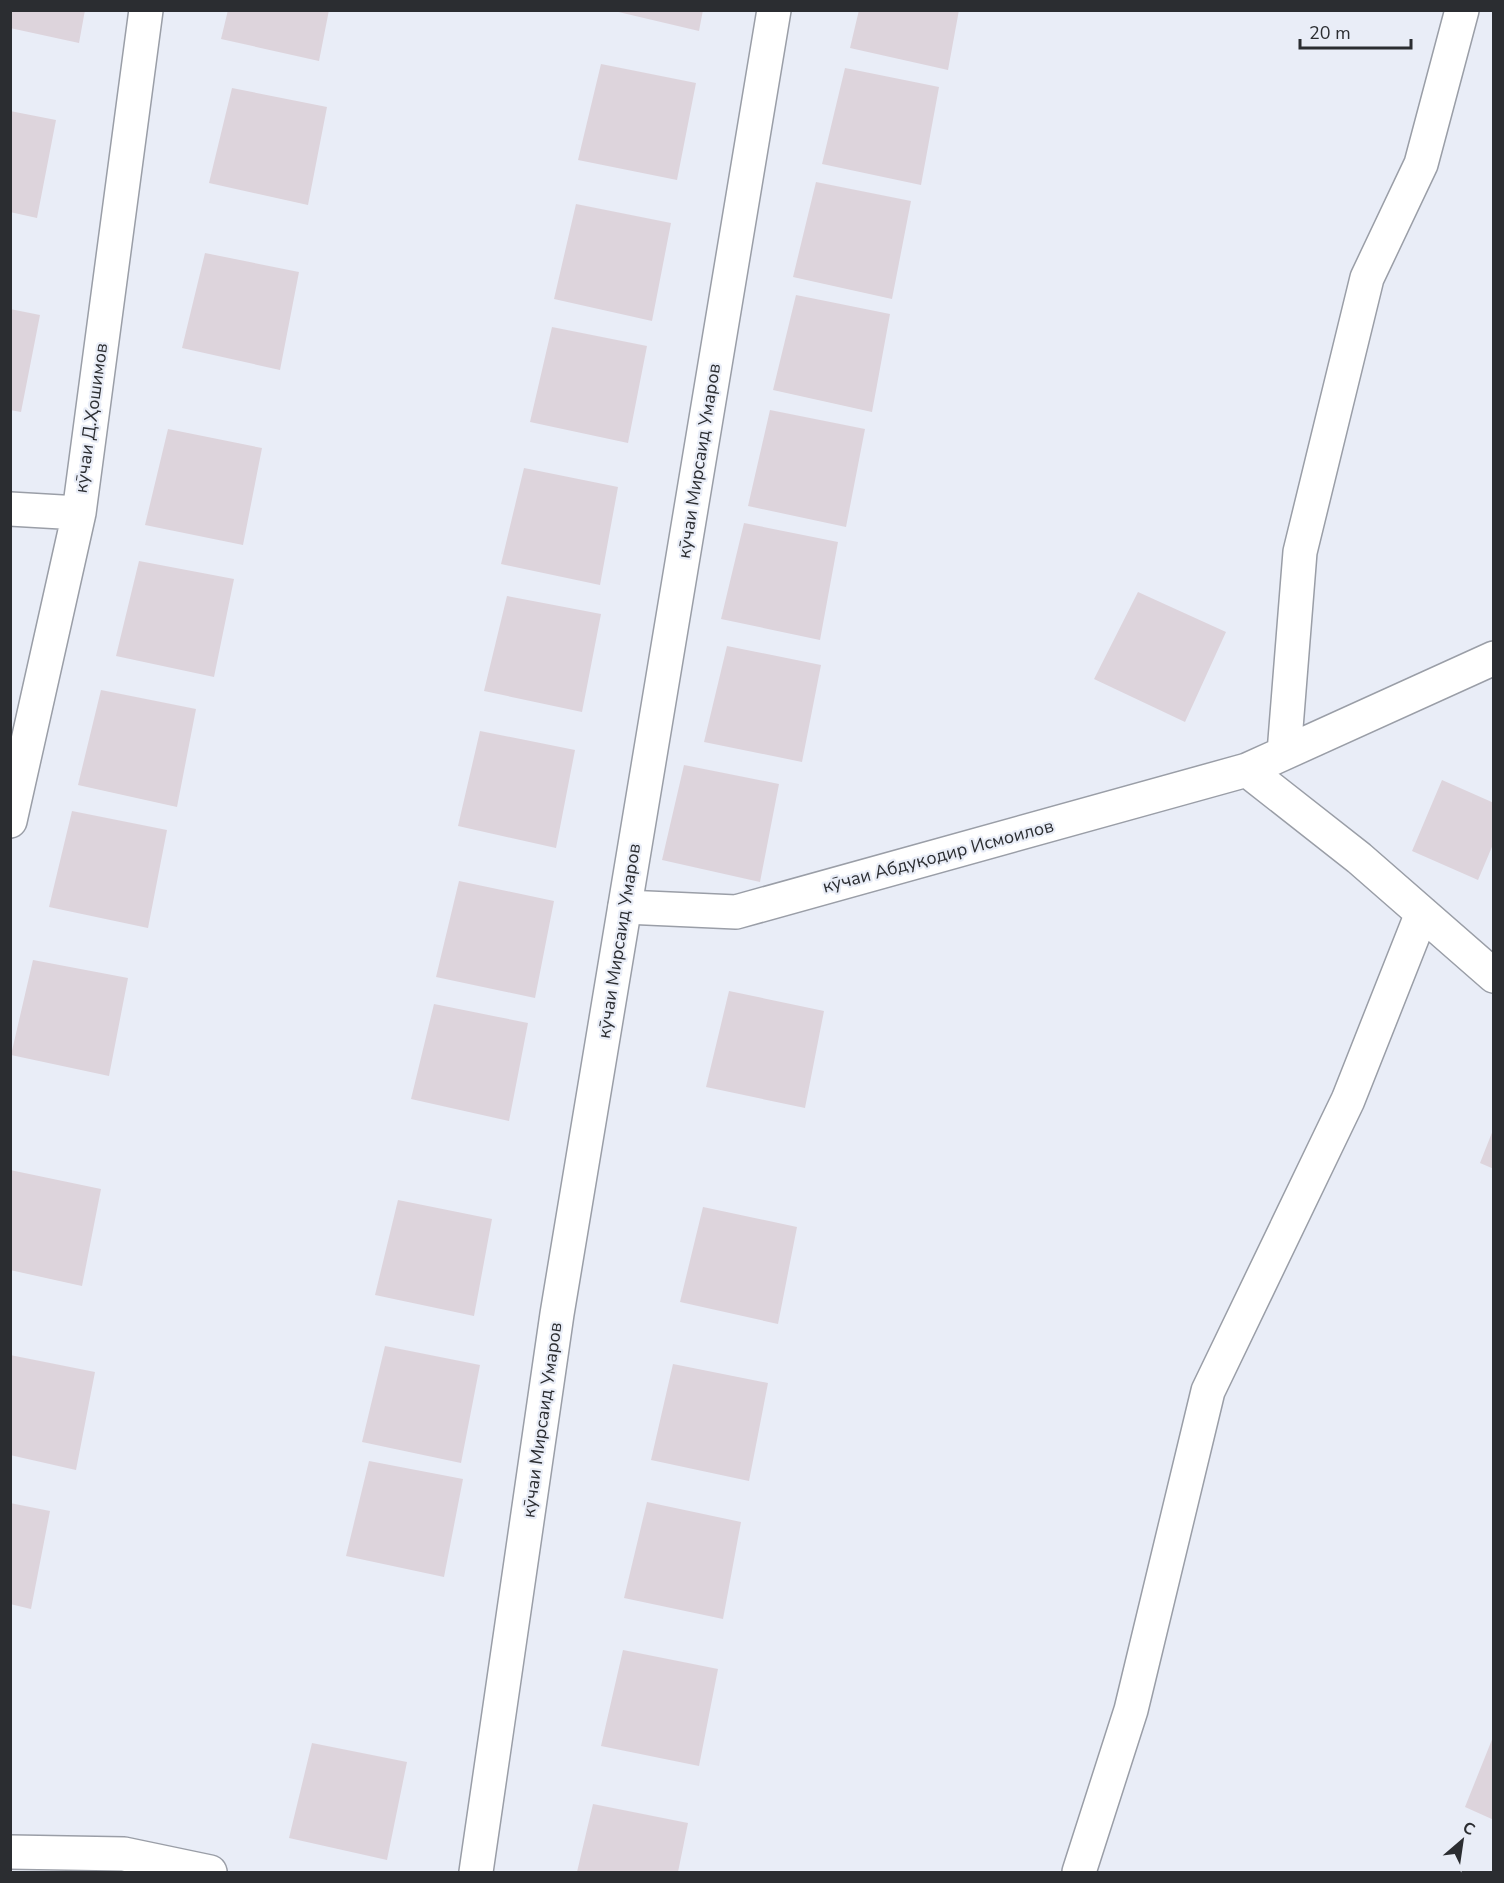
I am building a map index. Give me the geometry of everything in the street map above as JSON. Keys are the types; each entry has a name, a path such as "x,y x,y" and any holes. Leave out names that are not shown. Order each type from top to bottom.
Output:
{"street":[{"name":"кӯчаи Д.Ҳошимов","path":"10,821 79,513 146,10"},
{"name":"кӯчаи Мирсаид Умаров","path":"476,1872 557,1314 774,10"},
{"path":"1284,753 1300,552 1367,278 1421,164 1462,10"},
{"path":"10,509 79,513"},
{"name":"кӯчаи Абдуқодир Исмоилов","path":"625,907 736,912 1247,770 1494,658"},
{"path":"1247,770 1359,858 1494,976"},
{"path":"1079,1872 1131,1710 1208,1391 1348,1100 1422,913"},
{"path":"11,1860 124,1854 210,1872"}],"building":[{"path":"10,10 85,10 79,43 10,28"},
{"path":"228,10 329,10 319,61 221,39"},
{"path":"610,10 703,10 699,31"},
{"path":"859,10 959,10 948,70 850,48"},
{"path":"601,64 696,83 677,180 578,160"},
{"path":"845,68 939,87 921,185 822,164"},
{"path":"232,88 327,107 308,205 209,183"},
{"path":"10,111 56,120 37,218 10,212"},
{"path":"816,182 911,201 892,299 793,277"},
{"path":"576,204 671,223 652,321 554,299"},
{"path":"205,253 299,272 280,370 182,348"},
{"path":"796,295 890,314 872,412 773,390"},
{"path":"10,309 40,315 21,412 10,410"},
{"path":"552,327 647,346 628,443 530,422"},
{"path":"770,410 865,429 846,527 748,506"},
{"path":"168,429 262,448 243,545 145,525"},
{"path":"524,468 618,487 600,585 501,564"},
{"path":"744,523 838,542 820,640 721,619"},
{"path":"139,561 234,579 214,677 116,656"},
{"path":"1138,592 1226,632 1185,722 1094,679"},
{"path":"507,596 601,614 582,712 484,691"},
{"path":"727,646 821,665 802,762 704,742"},
{"path":"101,690 196,709 177,807 78,785"},
{"path":"480,731 575,750 556,848 458,826"},
{"path":"684,765 779,784 760,882 662,860"},
{"path":"1442,780 1494,803 1494,842 1478,880 1412,851"},
{"path":"72,811 167,830 148,928 49,907"},
{"path":"459,881 554,901 535,998 436,977"},
{"path":"33,960 128,978 109,1076 11,1055"},
{"path":"729,991 824,1011 805,1108 706,1087"},
{"path":"434,1004 528,1023 509,1121 411,1099"},
{"path":"1494,1130 1494,1169 1480,1163"},
{"path":"10,1170 101,1189 82,1286 10,1270"},
{"path":"398,1200 492,1219 474,1316 375,1295"},
{"path":"703,1207 797,1227 778,1324 680,1302"},
{"path":"385,1346 480,1365 461,1463 362,1442"},
{"path":"10,1355 95,1372 76,1470 10,1455"},
{"path":"673,1364 768,1383 749,1481 651,1460"},
{"path":"369,1461 463,1479 444,1577 346,1556"},
{"path":"647,1502 741,1522 723,1619 624,1598"},
{"path":"10,1503 50,1511 31,1609 10,1604"},
{"path":"623,1650 718,1669 699,1766 601,1746"},
{"path":"1494,1737 1494,1820 1465,1807"},
{"path":"312,1743 407,1762 387,1860 289,1838"},
{"path":"593,1804 688,1823 678,1872 577,1872"}]}
